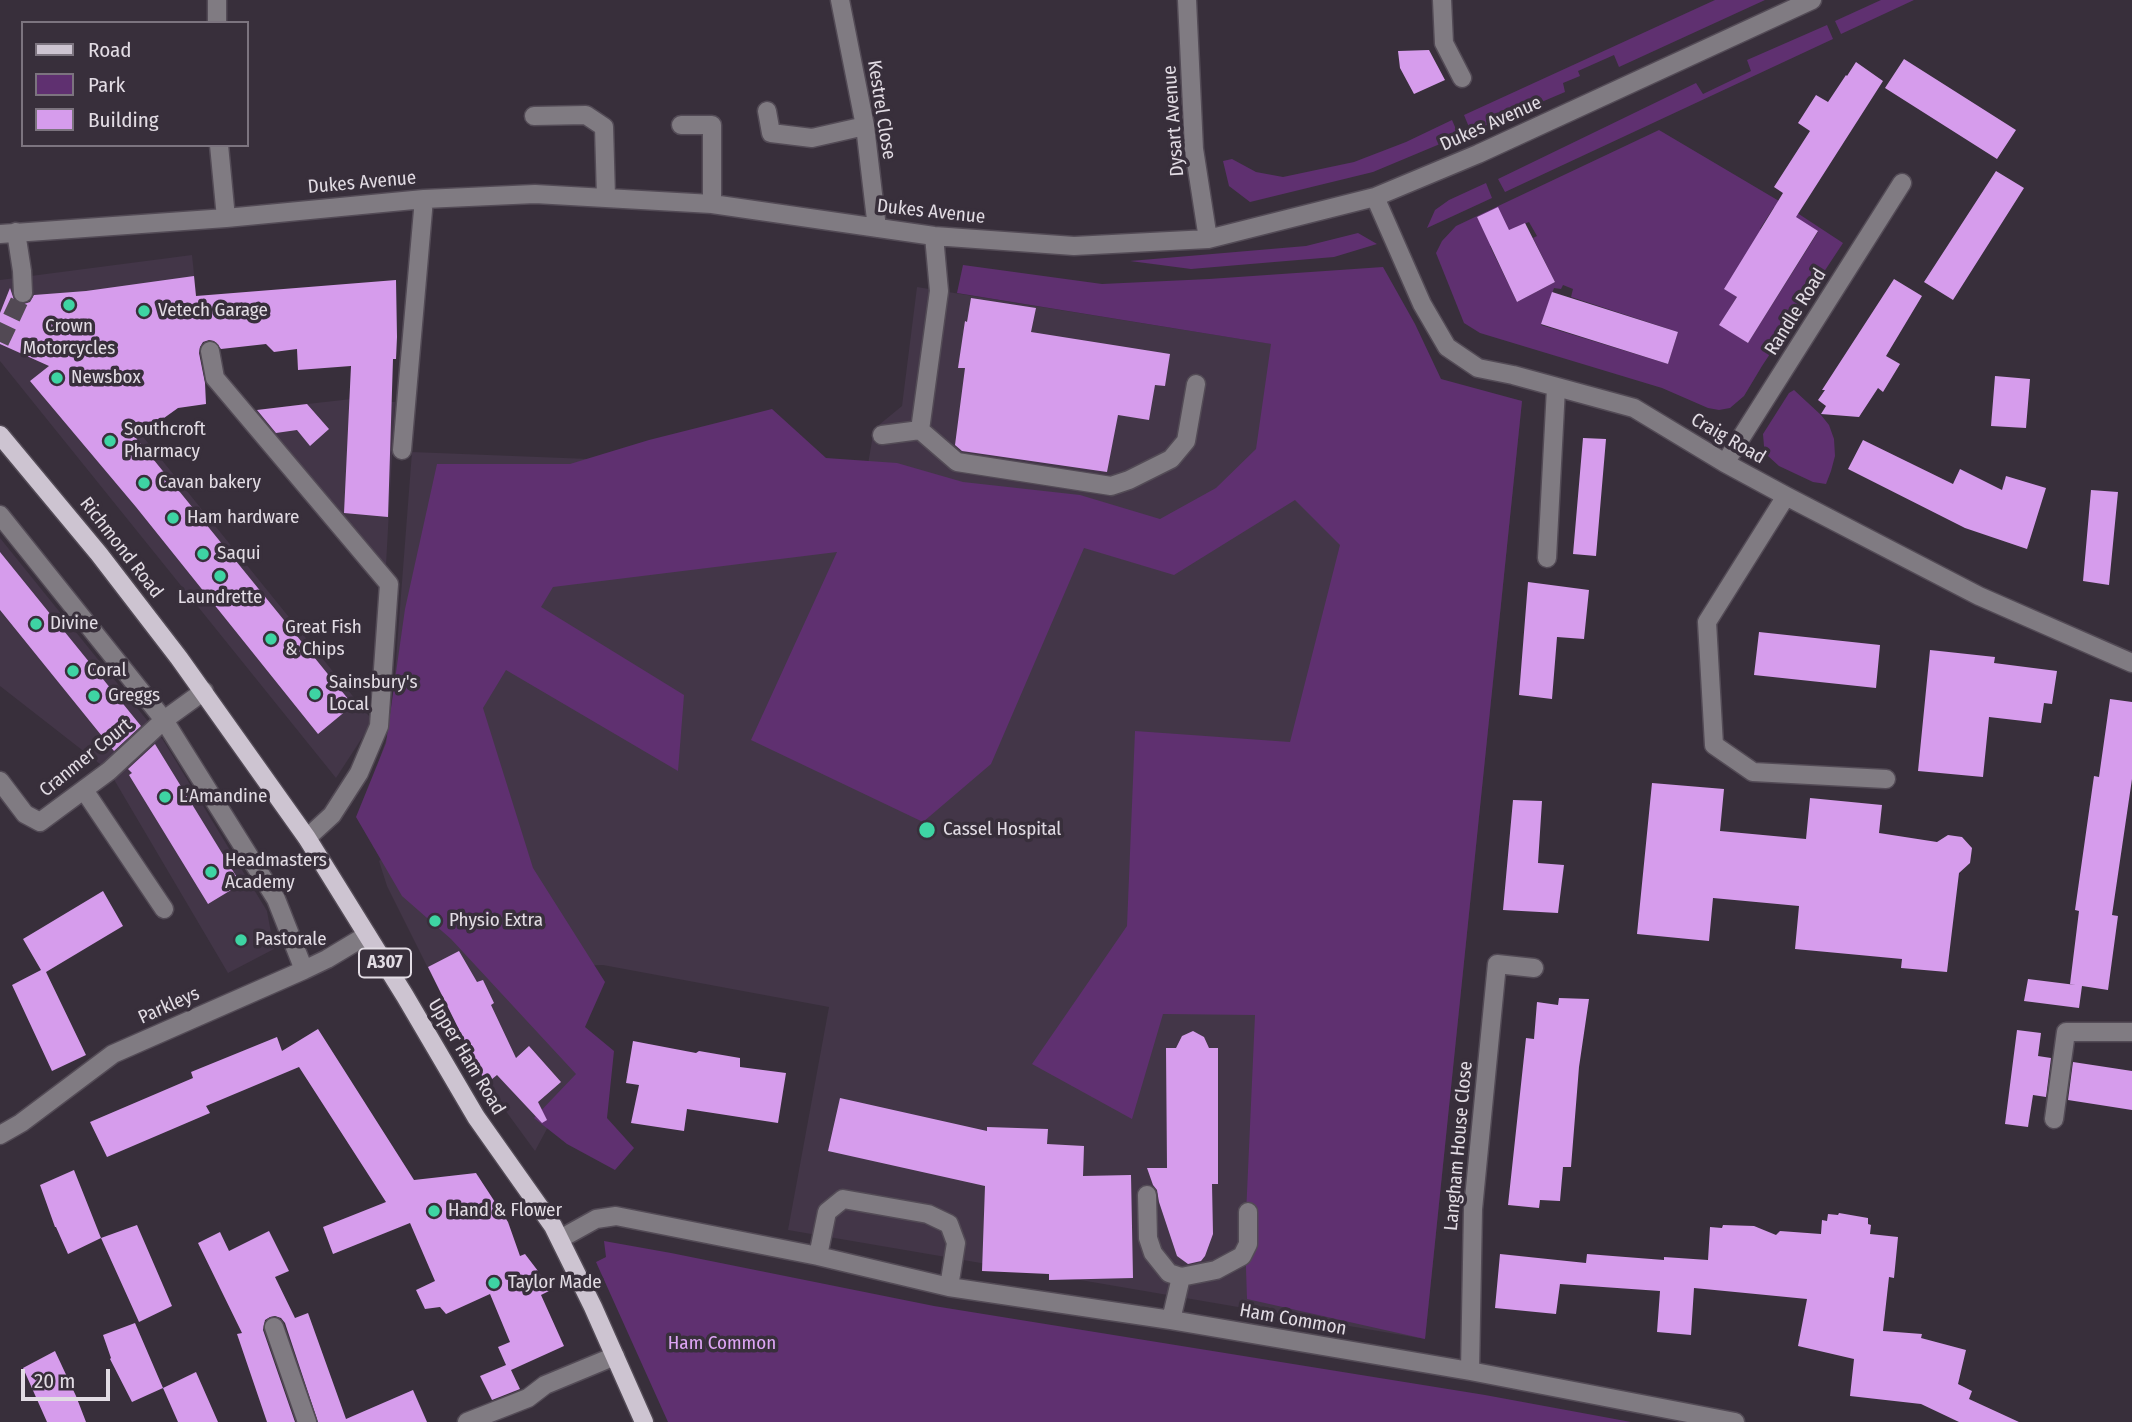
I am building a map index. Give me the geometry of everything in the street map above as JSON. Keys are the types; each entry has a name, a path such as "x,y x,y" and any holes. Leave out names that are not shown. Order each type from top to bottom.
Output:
{"main road":[{"name":"Richmond Road","path":"4,447 99,554 204,691"},
{"name":"Upper Ham Road","path":"204,691 307,838 482,1126 545,1214 560,1239 643,1422"}],"street":[{"path":"216,0 217,21"},
{"name":"Kestrel Close","path":"839,0 865,126 877,228"},
{"name":"Dysart Avenue","path":"1187,0 1194,149 1208,239"},
{"path":"1442,0 1444,43 1462,78"},
{"name":"Dukes Avenue","path":"8,233 226,218 424,199 535,194 712,204 934,236 1074,246 1208,239 1375,197 1478,154 1812,0"},
{"path":"767,111 771,133 812,138 865,126"},
{"path":"534,116 586,115 604,127 607,197"},
{"path":"681,125 712,125 712,204"},
{"path":"219,147 226,218"},
{"name":"Randle Road","path":"1725,463 1902,183"},
{"name":"Craig Road","path":"1375,197 1422,304 1447,347 1478,368 1634,408 1725,463 1979,596 2132,663"},
{"path":"402,450 424,199"},
{"path":"8,233 22,271 23,293"},
{"path":"920,430 939,291 934,236"},
{"path":"210,351 215,377 389,584 379,726 359,773 332,815 307,838"},
{"path":"882,435 920,430 957,462 1111,486 1171,460 1186,441 1196,384"},
{"path":"1547,558 1556,388"},
{"path":"1786,496 1707,622 1714,745 1753,772 1886,779"},
{"path":"0,514 164,720 276,899 304,970"},
{"name":"Cranmer Court","path":"0,780 25,814 40,822 109,771 164,720 204,691"},
{"path":"84,790 164,909"},
{"name":"Parkleys","path":"0,1135 21,1123 113,1054 304,970 367,935"},
{"name":"Langham House Close","path":"1470,1371 1473,1209 1497,964 1534,968"},
{"path":"2054,1119 2066,1032 2132,1032"},
{"path":"1147,1195 1148,1238 1153,1253 1169,1273 1181,1277 1216,1270 1241,1256 1248,1244 1248,1212"},
{"path":"818,1256 827,1212 843,1199 928,1214 949,1223 956,1243 949,1287"},
{"name":"Ham Common","path":"560,1239 596,1219 616,1216 818,1256 949,1287 1171,1320 1470,1371 1735,1422"},
{"path":"1171,1320 1181,1277"},
{"path":"274,1327 307,1422"},
{"path":"467,1422 528,1398 545,1385 615,1356"}],"shaded area":[{"path":"192,255 200,331 72,349 373,721 336,778 0,361 0,280"},
{"name":"Cassel Hospital","path":"917,287 1272,344 1522,401 1425,1339 788,1230 829,1007 603,965 487,969 578,1071 535,1151 486,1084 387,886 379,861 390,851 363,809 391,725 412,452 867,470 874,429 902,406"},
{"path":"387,395 389,402 395,402 386,565 254,410"},
{"path":"0,538 163,740 267,911 274,949 228,973 109,771 0,686"}],"green space":[{"path":"1715,0 1765,0 1619,67 1614,55 1578,71 1580,76 1563,83 1565,92 1471,132 1464,115"},
{"path":"1881,0 1914,0 1841,34 1835,21"},
{"path":"1827,25 1833,39 1505,192 1498,179 1696,83 1703,94 1751,71 1747,60"},
{"path":"1452,120 1459,136 1373,172 1250,202 1229,186 1223,161 1232,159 1256,172 1283,177 1354,162 1406,142"},
{"path":"1659,130 1779,201 1843,243 1744,396 1730,408 1719,410 1662,388 1480,333 1464,323 1436,253 1442,241 1456,226","holes":["1774,207 1818,232 1748,343 1720,324 1737,297 1725,289 1774,238 1760,229","1498,208 1489,239 1477,217","1529,222 1537,236 1533,238 1555,282 1517,302 1490,246 1517,231 1516,227","1563,285 1573,289 1571,297 1678,332 1668,364 1541,325 1554,288 1561,289"]},
{"path":"1486,183 1492,198 1427,228 1435,210 1449,200"},
{"path":"1358,233 1377,244 1334,257 1191,269 1130,261 1306,246"},
{"path":"963,265 1102,284 1383,267 1415,324 1441,379 1522,401 1425,1339 1247,1299 1245,1237 1255,1015 1163,1014 1132,1119 1032,1064 1127,926 1135,731 1290,742 1340,545 1295,500 1174,575 1084,548 991,764 923,822 751,740 837,552 553,587 541,607 684,695 678,771 506,670 483,708 533,868 605,982 585,1027 614,1051 607,1118 634,1148 615,1170 567,1144 534,1118 576,1074 451,939 402,896 356,817 386,743 405,609 437,464 570,464 649,440 772,409 826,458 897,463 963,482 1080,495 1160,519 1216,488 1256,449 1271,344 957,293"},
{"path":"1794,390 1821,415 1829,425 1834,439 1835,456 1826,484 1813,482 1779,466 1768,456 1764,446 1763,434 1789,393"},
{"name":"Ham Common","path":"604,1241 934,1306 1485,1395 1631,1422 668,1422 596,1262 606,1257"}],"building":[{"path":"1429,50 1445,80 1414,94 1400,68 1398,51"},
{"path":"1904,59 2016,130 1997,159 1885,88"},
{"path":"1856,62 1883,81 1796,217 1818,231 1748,343 1719,325 1737,297 1724,289 1783,193 1774,187 1810,131 1798,123 1816,95 1828,102"},
{"path":"1996,171 2024,188 1953,300 1924,282"},
{"path":"1498,207 1509,230 1525,223 1555,282 1517,302 1477,217"},
{"path":"194,276 196,296 396,280 397,337 396,359 393,359 388,517 344,513 351,366 298,370 297,349 274,352 266,344 221,349 214,341 203,342 199,353 206,404 178,408 136,438 353,705 318,734 136,507 30,381 49,366 0,344 0,313 10,288 14,300 24,304 30,302 34,295 86,291"},
{"path":"1894,279 1922,296 1886,356 1900,364 1883,392 1878,388 1859,417 1821,414 1826,406 1818,400 1825,390 1822,390"},
{"path":"1552,292 1678,332 1668,364 1541,324"},
{"path":"971,298 1036,308 1031,332 1170,354 1165,386 1155,385 1149,420 1118,415 1107,472 962,451 955,445 965,368 958,368"},
{"path":"1995,376 2030,379 2026,428 1991,426"},
{"path":"307,404 329,429 310,446 297,430 276,433 257,410"},
{"path":"1583,438 1606,439 1596,556 1573,554"},
{"path":"1863,440 1953,484 1960,469 2002,490 2006,476 2046,488 2027,549 1965,528 1848,469"},
{"path":"2091,490 2118,492 2109,585 2083,581"},
{"path":"0,552 141,726 114,751 0,610"},
{"path":"1528,582 1589,590 1584,639 1557,637 1552,699 1519,695"},
{"path":"1759,632 1880,645 1876,688 1754,675"},
{"path":"1930,650 1995,657 1994,663 2057,671 2052,704 2044,703 2041,723 1989,717 1983,777 1918,771"},
{"path":"2110,699 2132,702 2132,779 2112,915 2118,916 2108,990 2082,986 2079,1008 2024,1001 2028,979 2076,985 2070,984 2079,911 2075,910 2094,776 2099,777"},
{"path":"155,744 241,884 208,904 129,775 132,773 128,769"},
{"path":"1652,783 1724,789 1720,831 1806,839 1810,798 1882,805 1879,833 1937,842 1948,835 1962,837 1972,848 1970,863 1959,873 1947,972 1901,968 1902,959 1795,949 1799,906 1713,898 1709,941 1637,934"},
{"path":"1513,800 1542,801 1538,863 1564,865 1558,913 1503,910"},
{"path":"103,891 123,926 46,972 86,1055 52,1071 12,985 41,970 23,939"},
{"path":"459,951 477,982 483,980 494,1003 491,1005 516,1058 529,1046 561,1082 538,1102 547,1120 542,1123 497,1075 486,1084 428,967"},
{"path":"1559,998 1589,999 1579,1067 1571,1167 1563,1167 1560,1201 1540,1200 1539,1208 1508,1205 1526,1038 1534,1039 1537,1002 1558,1005"},
{"path":"318,1029 414,1180 476,1173 508,1222 520,1256 525,1254 538,1271 549,1291 541,1295 564,1346 511,1370 520,1389 492,1400 480,1376 506,1365 498,1347 510,1342 490,1294 446,1314 440,1307 425,1309 416,1290 435,1281 410,1223 333,1254 323,1227 386,1202 299,1067 206,1106 210,1113 107,1157 90,1122 193,1078 191,1072 277,1037 282,1051"},
{"path":"2017,1030 2041,1033 2038,1056 2051,1058 2046,1097 2033,1095 2028,1127 2005,1124"},
{"path":"1193,1031 1204,1037 1209,1048 1218,1048 1218,1184 1212,1184 1213,1234 1205,1256 1201,1261 1188,1264 1177,1256 1157,1190 1147,1168 1167,1168 1166,1048 1176,1048 1182,1036"},
{"path":"633,1041 740,1058 740,1067 786,1073 778,1123 687,1109 684,1131 631,1123 639,1085 626,1083"},
{"path":"2073,1062 2132,1071 2132,1110 2068,1100"},
{"path":"840,1098 987,1131 987,1127 1048,1129 1047,1144 1084,1146 1083,1176 1131,1175 1133,1278 1049,1280 1049,1274 982,1271 985,1186 828,1151"},
{"path":"74,1170 101,1238 68,1254 40,1185"},
{"path":"1828,1214 1868,1218 1868,1224 1871,1225 1870,1234 1898,1237 1894,1278 1889,1277 1883,1331 1922,1334 1921,1338 1966,1350 1958,1384 1972,1391 1969,1399 2019,1422 1959,1422 1921,1404 1850,1396 1854,1359 1798,1346 1807,1299 1694,1288 1691,1335 1657,1332 1660,1291 1560,1284 1556,1314 1495,1308 1500,1254 1586,1263 1587,1254 1664,1260 1664,1257 1708,1260 1710,1227 1754,1226 1776,1235 1780,1231 1821,1234 1822,1220 1827,1221"},
{"path":"137,1225 172,1306 139,1322 101,1238"},
{"path":"269,1231 289,1271 275,1277 295,1318 308,1313 346,1419 413,1390 427,1422 318,1422 285,1323 275,1316 265,1320 263,1330 295,1422 267,1422 237,1334 242,1333 198,1243 220,1232 229,1251"},
{"path":"135,1323 163,1388 132,1402 110,1359 103,1335"},
{"path":"55,1351 86,1422 47,1422 23,1368"},
{"path":"196,1372 218,1422 178,1422 163,1388"}],"tunnel":[{"path":"0,342 23,293"}],"place":[{"name":"Crown Motorcycles","path":"69,305"},
{"name":"Vetech Garage","path":"144,311"},
{"name":"Newsbox","path":"57,378"},
{"name":"Southcroft Pharmacy","path":"110,441"},
{"name":"Cavan bakery","path":"144,483"},
{"name":"Ham hardware","path":"173,518"},
{"name":"Saqui","path":"203,554"},
{"name":"Laundrette","path":"220,576"},
{"name":"Divine","path":"36,624"},
{"name":"Great Fish & Chips","path":"271,639"},
{"name":"Coral","path":"73,671"},
{"name":"Sainsbury's Local","path":"315,694"},
{"name":"Greggs","path":"94,696"},
{"name":"L’Amandine","path":"165,797"},
{"name":"Cassel Hospital","path":"927,830"},
{"name":"Headmasters Academy","path":"211,872"},
{"name":"Physio Extra","path":"435,921"},
{"name":"Pastorale","path":"241,940"},
{"name":"Hand & Flower","path":"434,1211"},
{"name":"Taylor Made","path":"494,1283"}]}
